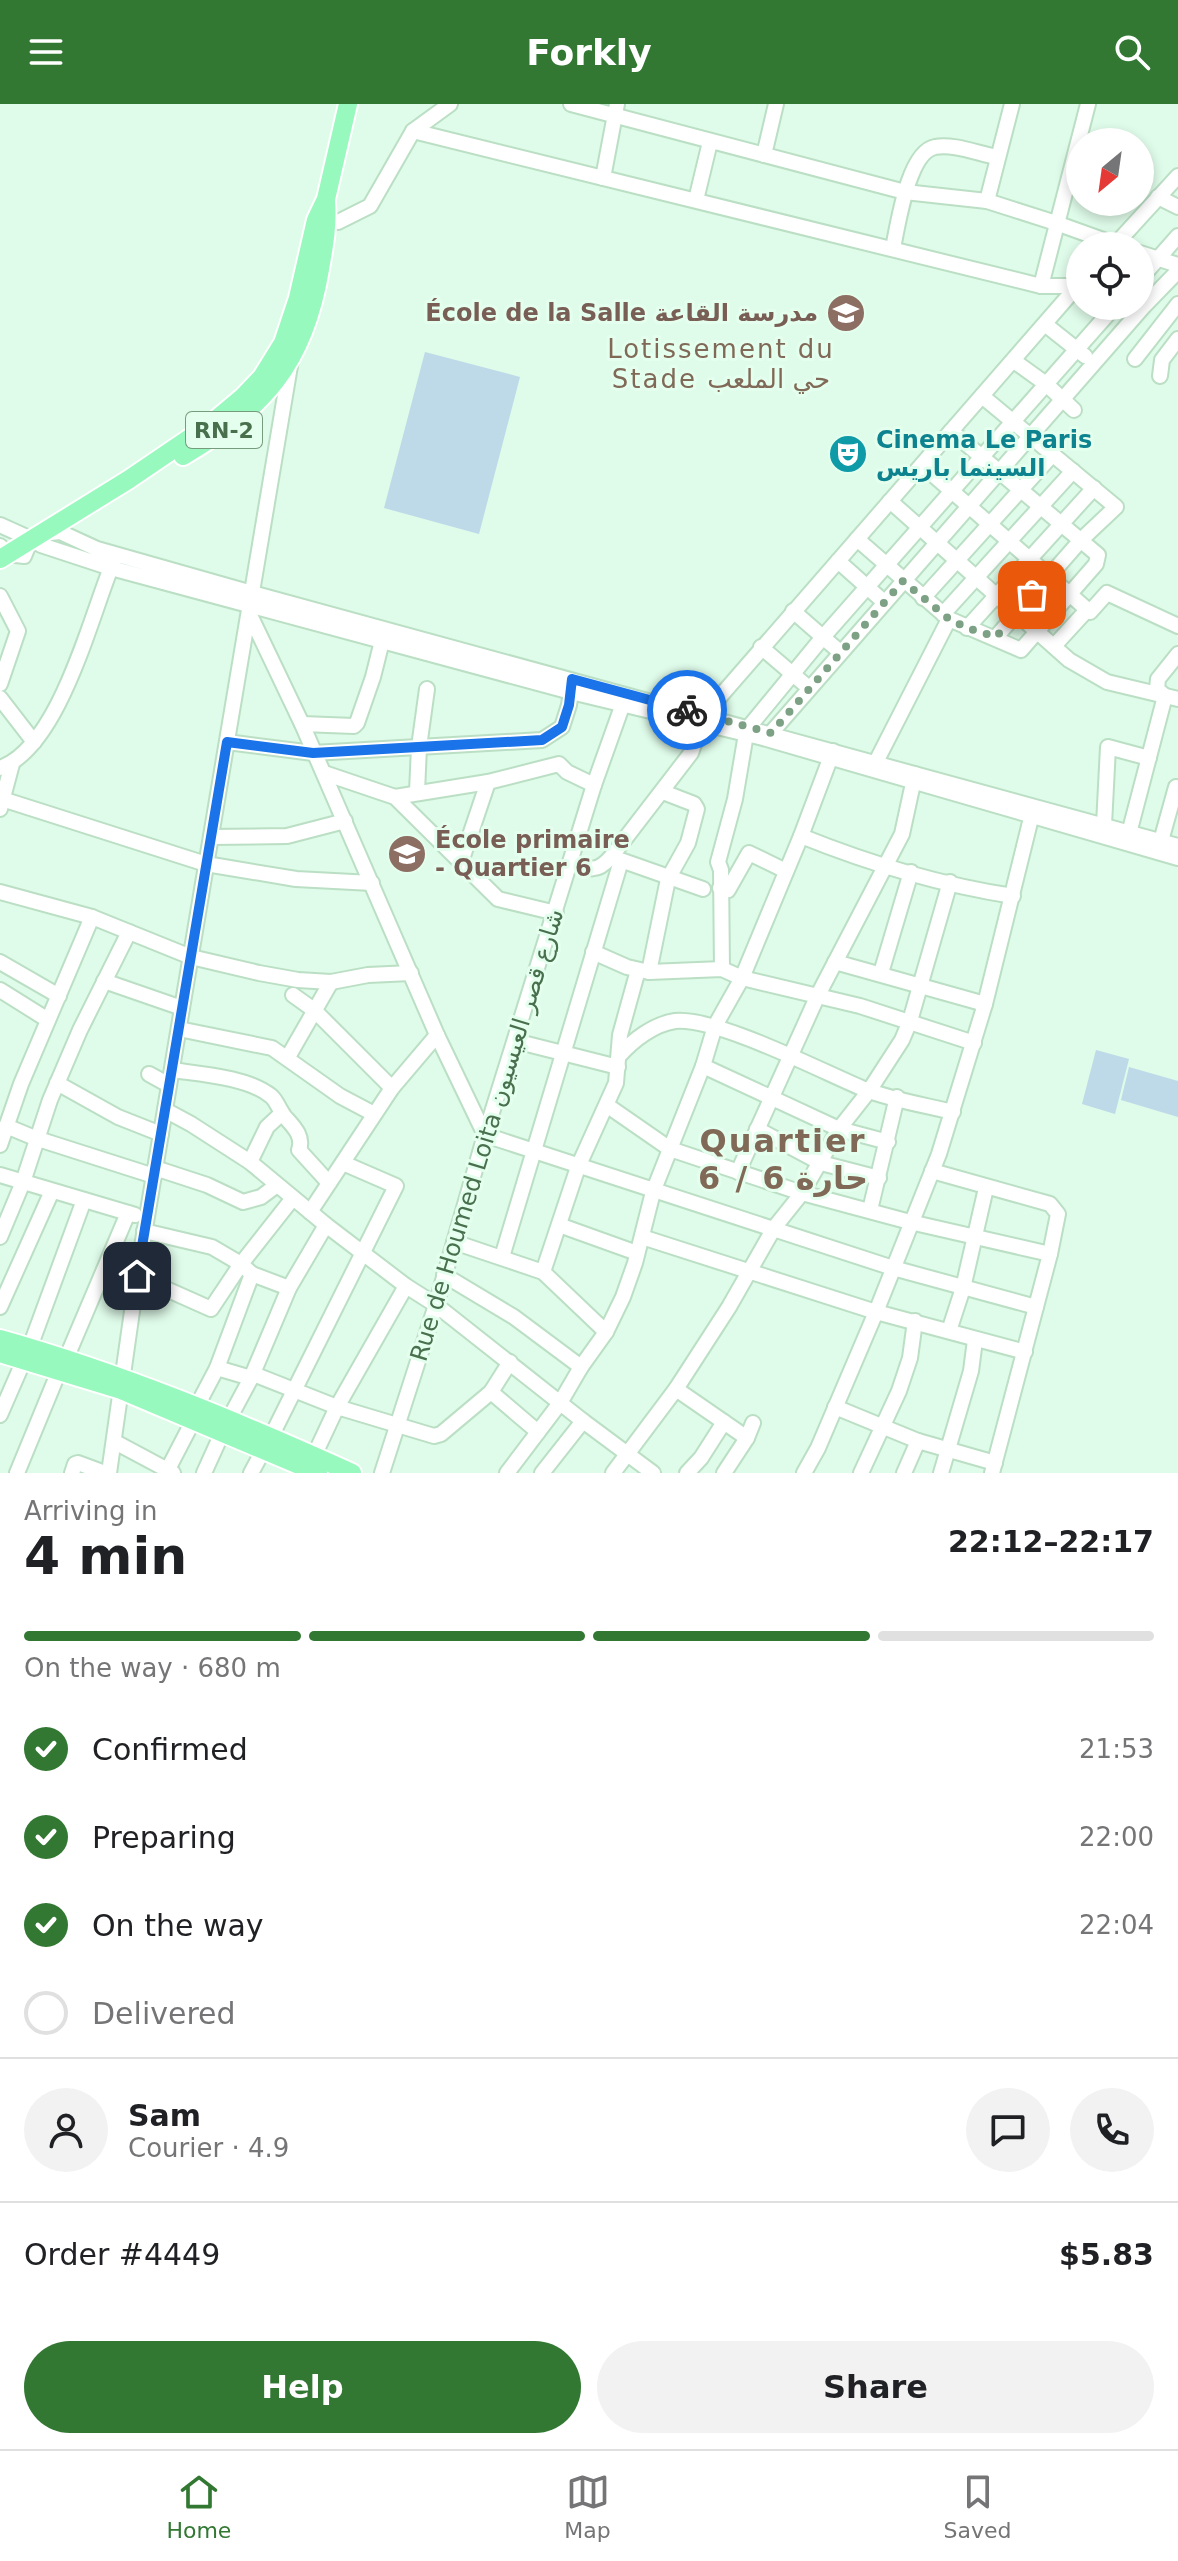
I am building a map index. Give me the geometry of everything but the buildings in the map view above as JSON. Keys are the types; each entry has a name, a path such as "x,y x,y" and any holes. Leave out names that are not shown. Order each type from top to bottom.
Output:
{"main road":[{"name":"RN-2","path":"18,550 60,532 214,438 259,402 287,352 298,298 322,222 348,104"},
{"name":"RN-2","path":"18,550 212,423 243,397 287,352"},
{"path":"0,1339 27,1354 122,1384 196,1412 268,1443 311,1468 352,1473"},
{"path":"0,1353 27,1354"}],"street":[{"path":"322,222 348,218 370,206 413,131 450,104"},
{"path":"571,104 616,109 710,142 905,192 987,201 1081,232"},
{"path":"764,155 776,104"},
{"path":"987,201 1012,104"},
{"path":"1041,286 1088,104"},
{"path":"603,178 616,109"},
{"path":"413,131 1041,286 1066,285"},
{"path":"696,200 710,142"},
{"path":"893,248 905,192 919,159 926,151 935,147 997,157"},
{"path":"1128,232 1178,176"},
{"path":"1158,197 1178,207"},
{"path":"1154,264 1178,236"},
{"path":"1154,258 1178,268 1154,293"},
{"path":"502,1257 593,952 616,859 691,753 702,720 761,647 1066,301"},
{"path":"1154,307 1175,310"},
{"path":"1135,359 1175,310"},
{"path":"722,969 721,870 718,862 735,799 747,731 823,637 1103,320"},
{"path":"767,736 1031,437 1069,405 1095,363 1130,320"},
{"path":"1046,325 1095,363"},
{"path":"1160,376 1162,360 1178,339"},
{"path":"72,1473 78,1463 107,1473 115,1442 145,1225 250,604 287,352"},
{"path":"1014,361 1069,405"},
{"path":"982,396 1116,507 1081,540 996,637"},
{"path":"857,539 923,598 967,628 996,637 1021,650 1038,632 1099,557 951,431"},
{"path":"923,598 1053,454"},
{"path":"922,465 1090,612 1107,593 1178,626"},
{"path":"876,762 946,616 976,578 1073,471"},
{"path":"967,628 1094,488"},
{"path":"890,501 1069,660 1107,682 1171,698"},
{"path":"0,525 18,550 114,561 382,641 410,642"},
{"path":"60,532 114,561"},
{"path":"114,561 78,661 48,722 34,742 6,766 1,804 206,864 296,879 372,883"},
{"path":"838,561 884,602"},
{"path":"0,596 18,631 0,684"},
{"path":"250,604 410,642 767,736 1128,838 1178,858"},
{"path":"250,604 437,1035 485,1135 893,1268 1036,1307"},
{"path":"1054,646 1087,610"},
{"path":"793,611 840,652"},
{"path":"302,724 354,726 357,723 382,641"},
{"path":"761,647 809,688"},
{"path":"1171,698 1157,689 1158,679 1178,654"},
{"path":"227,742 313,753 542,740 562,727 571,686"},
{"path":"417,792 427,689"},
{"path":"0,698 34,742"},
{"path":"1128,838 1149,758 1171,698"},
{"name":"Rue de Houmed Loita شارع قصر العيسيون","path":"382,1473 594,785 624,699"},
{"path":"1104,825 1108,747 1149,758"},
{"path":"831,754 876,762 914,778"},
{"path":"507,1473 560,1403 606,1332 628,1284 653,1192 703,1066 715,1026 742,978 831,754"},
{"path":"395,797 488,782 559,764 567,772 594,785"},
{"path":"324,773 395,797 498,899 556,913"},
{"path":"738,1172 818,995 902,834 914,778"},
{"path":"461,862 488,782"},
{"path":"1161,841 1176,787"},
{"path":"543,1272 578,1167 616,1083 620,1035 644,971 668,879 688,843 697,807 663,792"},
{"path":"1033,812 1104,825 1128,838 1178,846"},
{"path":"804,1473 818,1448 876,1312 953,1112 985,1004 1033,812"},
{"path":"211,837 287,836 345,821"},
{"path":"801,836 848,854 911,872 1013,896"},
{"path":"720,888 728,890 749,853 786,871"},
{"path":"572,861 597,870 616,859"},
{"path":"616,859 703,889"},
{"path":"881,973 911,872"},
{"path":"613,1473 676,1389 774,1228 802,1193 839,1129 869,1091 902,1040 950,882"},
{"path":"0,892 92,917 191,957 259,973 331,982 368,975 411,973"},
{"path":"0,1145 21,1084 92,917"},
{"path":"0,1237 23,1182 35,1138 57,1083 129,932"},
{"path":"593,952 644,971 722,969 742,978 910,1021 974,1043"},
{"path":"0,962 59,996"},
{"path":"835,962 985,1004"},
{"path":"104,981 182,1008"},
{"path":"288,1057 331,982"},
{"path":"0,990 48,1020"},
{"path":"293,995 314,1010 392,1088"},
{"path":"618,1061 639,1037 660,1025 676,1021 715,1026 869,1091 953,1112"},
{"path":"179,1029 272,1048 340,1096 374,1114"},
{"path":"310,1212 392,1088 437,1035"},
{"path":"515,1041 563,1055 618,1061"},
{"path":"703,1066 839,1129 888,1142"},
{"path":"149,1074 170,1078 217,1076 256,1088 274,1098 298,1133 299,1150 329,1183"},
{"path":"57,1083 118,1117 161,1134"},
{"path":"870,1210 897,1097"},
{"path":"608,1106 670,1149 738,1172 910,1222 1050,1254"},
{"path":"165,1110 250,1162 326,1225 436,1305 653,1473"},
{"path":"250,1162 267,1127 282,1113"},
{"path":"6,1126 35,1138 207,1185 243,1202 261,1197 277,1185"},
{"path":"757,1129 821,1163 879,1178"},
{"path":"251,1473 396,1186 343,1163"},
{"path":"835,1407 993,1468 1058,1218 1053,1207 932,1171"},
{"path":"0,1175 128,1213 145,1225 212,1247 247,1269 289,1288"},
{"path":"949,1331 963,1288 986,1188"},
{"path":"0,1307 52,1191"},
{"path":"137,1276 211,1309 247,1269 293,1198"},
{"path":"0,1415 27,1354 84,1200"},
{"path":"17,1473 128,1213"},
{"path":"204,1473 251,1378 289,1288 326,1225"},
{"path":"559,1225 637,1253"},
{"path":"642,1237 876,1312 1025,1352"},
{"path":"454,1242 543,1272 606,1332"},
{"path":"115,1442 169,1472 217,1368 247,1269"},
{"path":"444,1275 514,1317 581,1367"},
{"path":"311,1468 337,1407 406,1286"},
{"path":"861,1473 899,1391 910,1358 915,1321"},
{"path":"941,1473 971,1371 975,1340"},
{"path":"217,1368 251,1378 256,1375 337,1407 426,1436 441,1434 491,1392 510,1362"},
{"path":"676,1389 747,1438"},
{"path":"491,1392 538,1432"},
{"path":"542,1473 583,1421"},
{"path":"687,1473 701,1458 724,1422"},
{"path":"724,1473 753,1423"},
{"path":"904,1473 918,1441"}],"shaded area":[{"path":"425,352 520,377 479,534 384,508"},
{"path":"1096,1050 1129,1059 1115,1114 1082,1104"},
{"path":"1129,1067 1178,1081 1178,1117 1121,1100"}],"way so far":[{"path":"687,710 771,733 903,581 949,619 996,637 1032,595"}],"place":[{"name":"École de la Salle مدرسة القاعة","path":"846,313"},
{"name":"Cinema Le Paris السينما باريس","path":"848,454"},
{"name":"École primaire - Quartier 6","path":"407,854"}],"district":[{"name":"Lotissement du Stade حي الملعب","path":"721,364"},
{"name":"Quartier 6 / حارة 6","path":"783,1160"}],"route":[{"path":"137,1276 227,742 313,753 542,740 562,727 572,679 687,710"}]}
